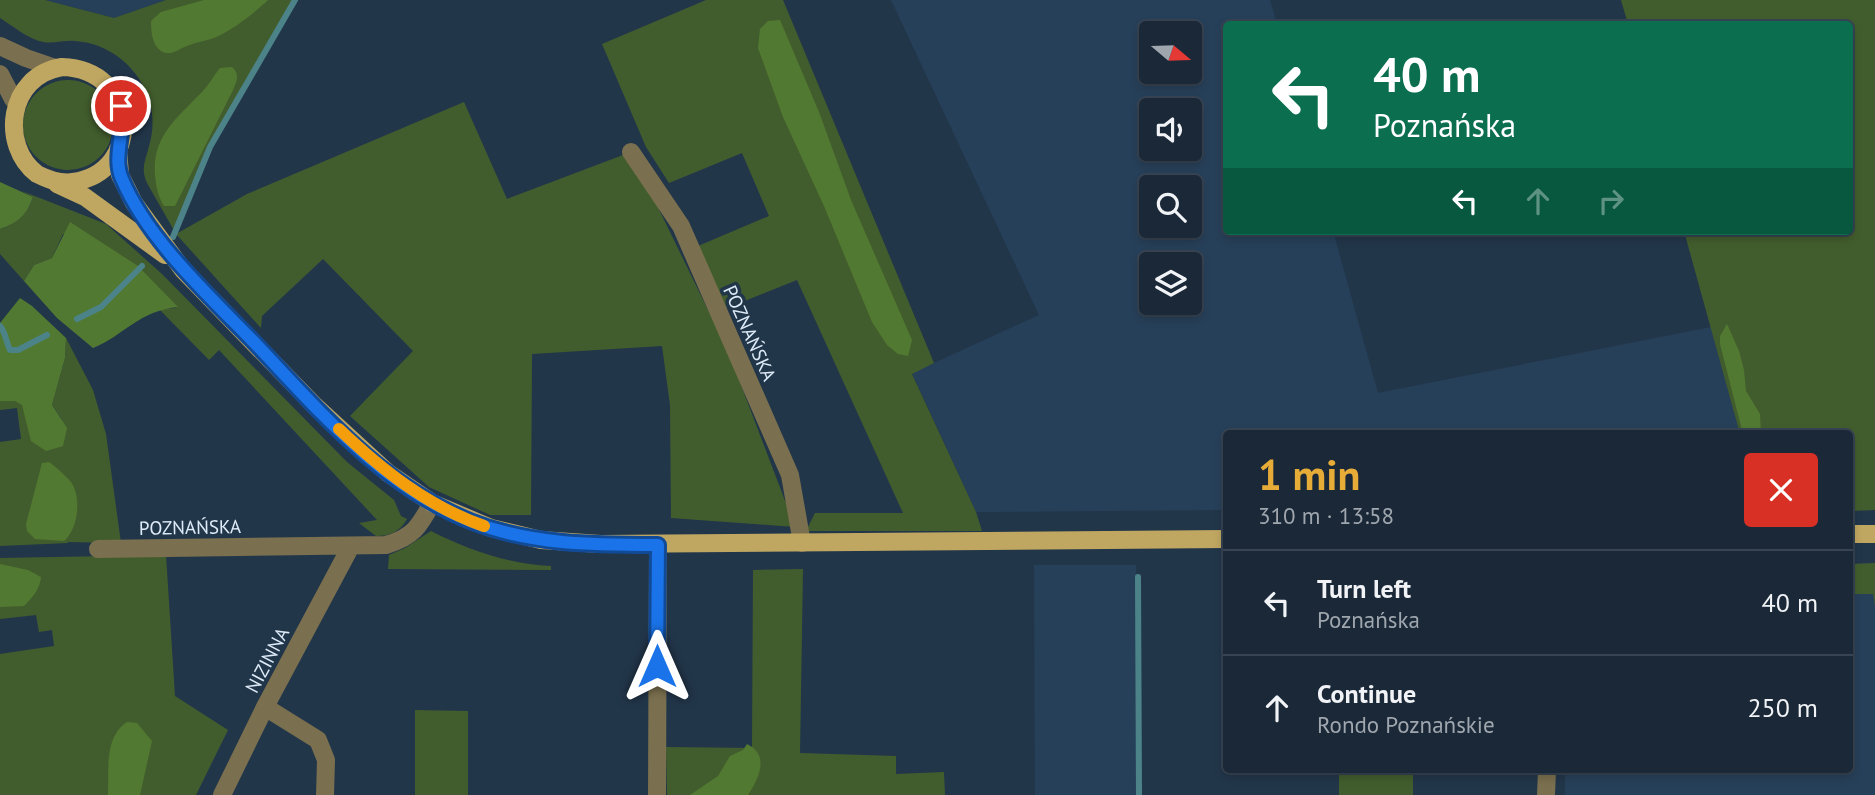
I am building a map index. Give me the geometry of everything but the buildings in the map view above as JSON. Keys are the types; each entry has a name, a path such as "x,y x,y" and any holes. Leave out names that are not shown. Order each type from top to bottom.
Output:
{"main road":[{"path":"21,165 10,150 6,137 7,108 24,85 55,68 85,70 103,80 114,92 121,106 123,133 118,149 98,173 88,178 72,182 48,179"},
{"path":"118,149 120,175 134,203 183,270"},
{"path":"0,159 21,165 85,197 114,216 183,270 355,444 388,473 432,503 479,524 529,538 580,544 1223,539"},
{"path":"1853,534 1875,534"}],"street":[{"path":"0,46 55,68"},
{"path":"0,74 7,108"},
{"name":"POZNAŃSKA","path":"631,152 681,226 790,475 802,544"},
{"name":"POZNAŃSKA","path":"98,549 386,545 407,537 421,523 432,503"},
{"path":"657,795 658,545"},
{"name":"NIZINNA","path":"222,795 265,707 351,546"},
{"path":"265,707 318,740 326,760 325,795"},
{"path":"1546,795 1547,773"}],"shaded area":[{"path":"45,0 166,0 114,18"},
{"path":"891,0 1270,0 1276,21 1223,21 1223,235 1334,235 1378,393 1711,327 1739,430 1223,430 1223,510 976,512 912,373 1039,315"},
{"path":"1875,563 1875,795 1565,795 1565,773 1853,773 1853,564"},
{"path":"1034,565 1136,565 1138,795 1035,795"}],"green space":[{"path":"0,0 45,0 114,18 166,0 295,0 210,147 179,220 176,234 145,178 144,164 152,119 146,91 132,69 112,53 88,43 43,42 26,35 0,18"},
{"path":"204,0 268,0 242,21 214,38 171,53 161,51 153,38 151,21 161,12"},
{"path":"706,0 783,0 934,363 912,374 976,512 982,531 806,531 815,513 903,513 797,280 722,310 698,246 769,216 742,153 669,183 646,147 602,44"},
{"path":"1621,0 1875,0 1875,510 1853,511 1853,430 1739,430 1685,235 1853,235 1853,21 1627,21"},
{"path":"780,20 819,112 851,200 912,340 908,356 898,354 887,345 872,322 824,206 783,117 758,48 760,29 768,21"},
{"path":"232,67 237,75 233,90 175,206 164,206 155,175 157,150 162,139 220,68"},
{"path":"68,80 93,88 105,100 113,125 105,150 93,162 68,170 43,162 31,150 23,125 31,100 43,88"},
{"path":"464,102 507,199 631,152 728,351 795,527 671,518 670,405 662,346 532,354 531,515 490,515 429,487 350,416 413,351 323,259 262,316 261,328 176,234 247,194"},
{"path":"0,182 33,197 21,218 0,229"},
{"path":"22,191 106,224 162,274 347,462 394,500 401,516 407,519 401,527 390,534 376,536 359,523 377,520 219,350 209,360 159,309 177,308 63,234 52,258 34,265 24,281 0,254 0,229 21,218 33,197"},
{"path":"70,222 138,266 178,307 152,313 93,348 57,318 24,281 34,265 52,258"},
{"path":"20,298 66,338 65,358 52,405 67,428 63,446 46,451 31,441 22,405 15,401 0,401 0,323"},
{"path":"1727,324 1739,351 1746,391 1760,414 1761,430 1742,430 1720,336"},
{"path":"66,338 93,390 106,434 121,543 68,542 0,546 0,442 21,439 17,408 0,410 0,377 9,375 55,448 62,420 52,405 65,358"},
{"path":"49,462 71,482 77,496 73,529 64,541 35,539 27,531 26,524 42,463"},
{"path":"431,531 489,555 551,566 551,570 388,569 389,555"},
{"path":"166,555 175,696 228,730 196,795 0,795 0,654 54,646 52,630 39,632 36,615 0,619 0,558"},
{"path":"1875,563 1875,605 1873,594 1853,594 1853,564"},
{"path":"0,564 28,570 41,577 36,593 24,606 0,607"},
{"path":"803,569 800,753 896,756 896,774 944,772 945,795 667,795 666,747 752,748 753,570"},
{"path":"415,710 468,711 468,795 415,795"},
{"path":"127,722 137,723 152,741 140,795 108,795 111,745 114,736"},
{"path":"747,744 754,749 760,760 759,774 748,795 690,795 718,776 730,756 743,750"},
{"path":"1339,773 1413,773 1413,795 1339,795"}],"waterway":[{"path":"173,237 210,147 295,0"},
{"path":"77,319 101,307 142,266"},
{"path":"0,326 10,350 18,350 47,335"},
{"path":"1138,577 1139,795"}],"slow traffic":[{"path":"339,429 405,486 432,503 484,526"}],"route":[{"path":"121,106 123,133 118,149 120,175 134,203 183,270 315,406 388,473 446,510 508,533 580,544 658,545 657,666"}]}
